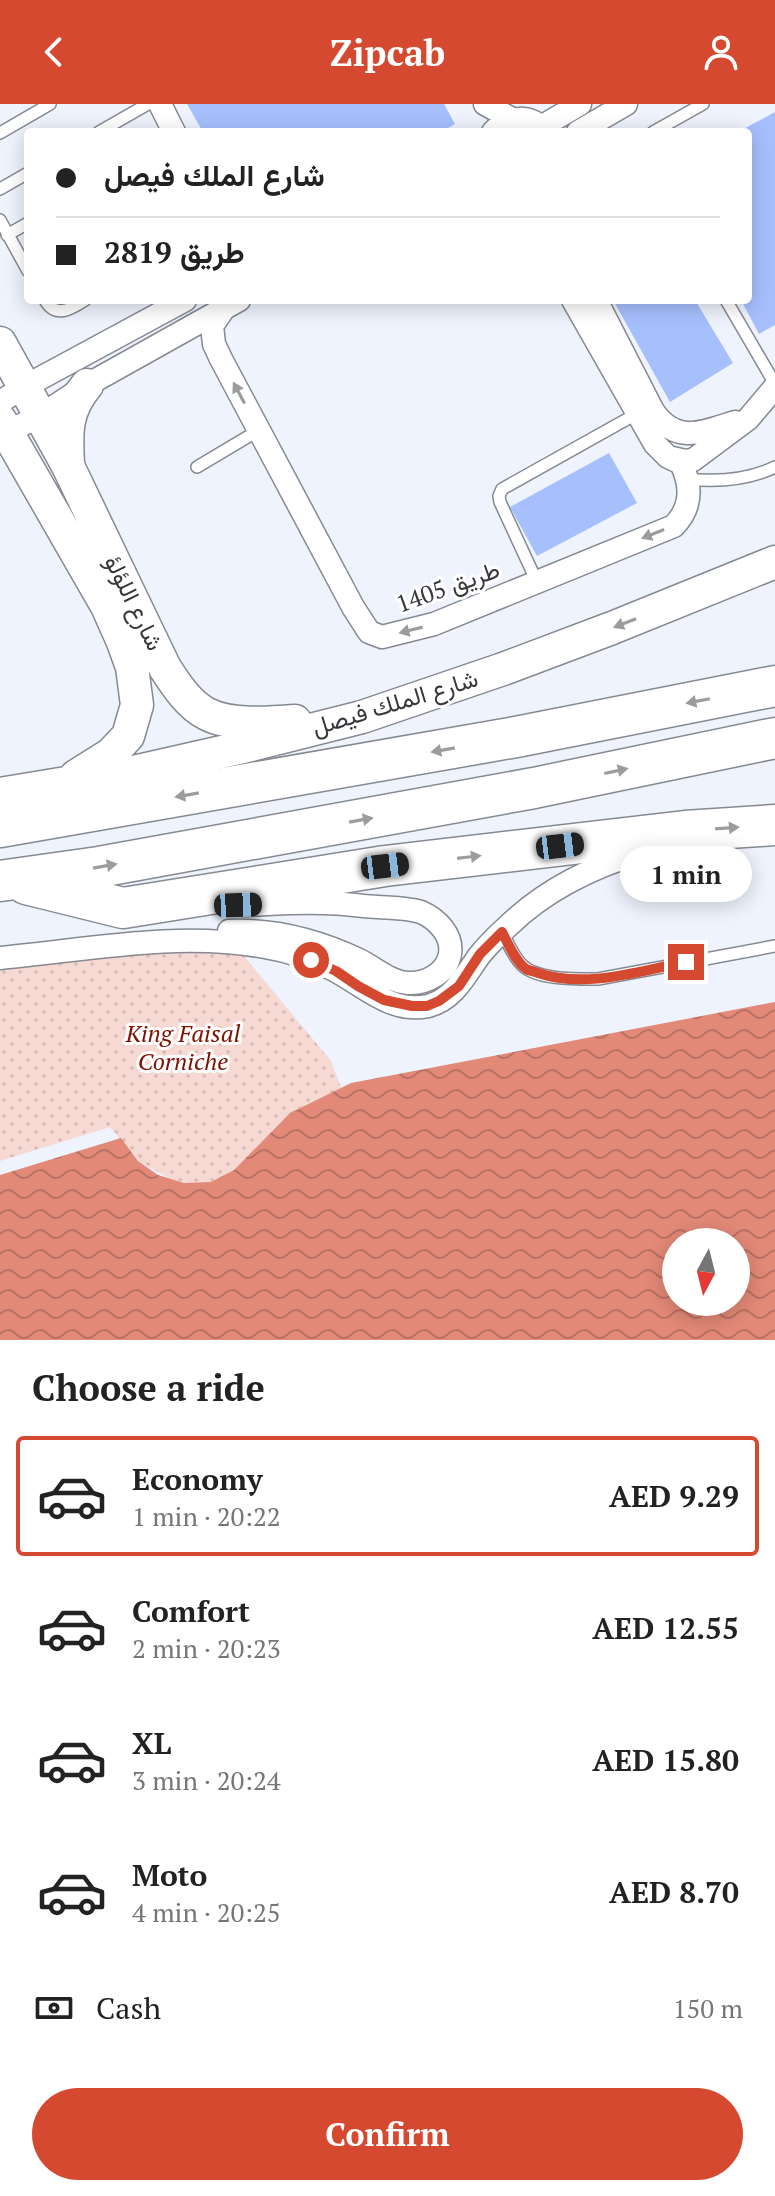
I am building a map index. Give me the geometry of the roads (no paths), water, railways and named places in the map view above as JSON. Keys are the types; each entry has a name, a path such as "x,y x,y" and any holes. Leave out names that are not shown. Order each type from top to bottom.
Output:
{"highway":[{"name":"شارع الملك فيصل","path":"0,827 516,737 775,686"},
{"path":"3,880 99,867 534,788 775,738"},
{"path":"3,880 123,908 385,866 677,832 775,825"}],"main road":[{"name":"شارع اللؤلؤ","path":"0,343 8,410 107,606 132,667 137,705 128,736 111,754 63,783"},
{"path":"68,466 68,420 77,397 87,385"},
{"name":"شارع اللؤلؤ","path":"8,410 40,416 68,466 165,668 180,691 207,714 231,721 271,723 362,717"},
{"name":"شارع الملك فيصل","path":"0,794 133,772 362,717 599,633 775,562"}],"street":[{"path":"160,104 172,128"},
{"path":"485,104 512,119"},
{"path":"547,128 580,104"},
{"path":"585,128 626,104"},
{"path":"497,128 512,119 528,119 541,128"},
{"path":"8,410 179,304"},
{"name":"طريق 1405","path":"40,416 87,385 232,304"},
{"name":"طريق 1405","path":"232,304 212,326 214,344 369,632 382,637 434,624 674,526 684,515 688,501 687,479"},
{"path":"575,304 655,444 668,457 681,463 687,479"},
{"path":"598,304 653,411 665,425 691,434 748,419"},
{"path":"668,457 693,460 748,419 775,386"},
{"path":"0,958 169,941 242,944 289,953 336,971 384,1000 427,1006 459,986 480,954 545,895 595,868 648,850 677,832"},
{"path":"123,908 324,903 416,911 439,924 448,939 450,954 443,970 436,976 409,983 392,979 366,963 321,944 269,931 235,930 195,934 169,941"}],"lane":[{"path":"0,133 50,104"},
{"path":"106,128 148,104"},
{"path":"660,128 703,104"},
{"path":"0,189 24,175"},
{"path":"0,220 24,264"},
{"path":"7,235 24,225"},
{"path":"47,304 58,311 78,304"},
{"path":"728,304 775,386"},
{"path":"537,582 500,502 502,489 638,413"},
{"path":"197,467 259,430"},
{"path":"687,479 741,478 775,467"},
{"path":"502,932 525,968 546,976 571,979 598,979 775,946"}],"water":[{"path":"775,1002 775,1340 0,1340 0,1175 121,1138 138,1161 158,1175 184,1183 211,1182 234,1170 290,1113 351,1083"}],"park label":[{"name":"King Faisal Corniche","path":"183,1048"}]}
